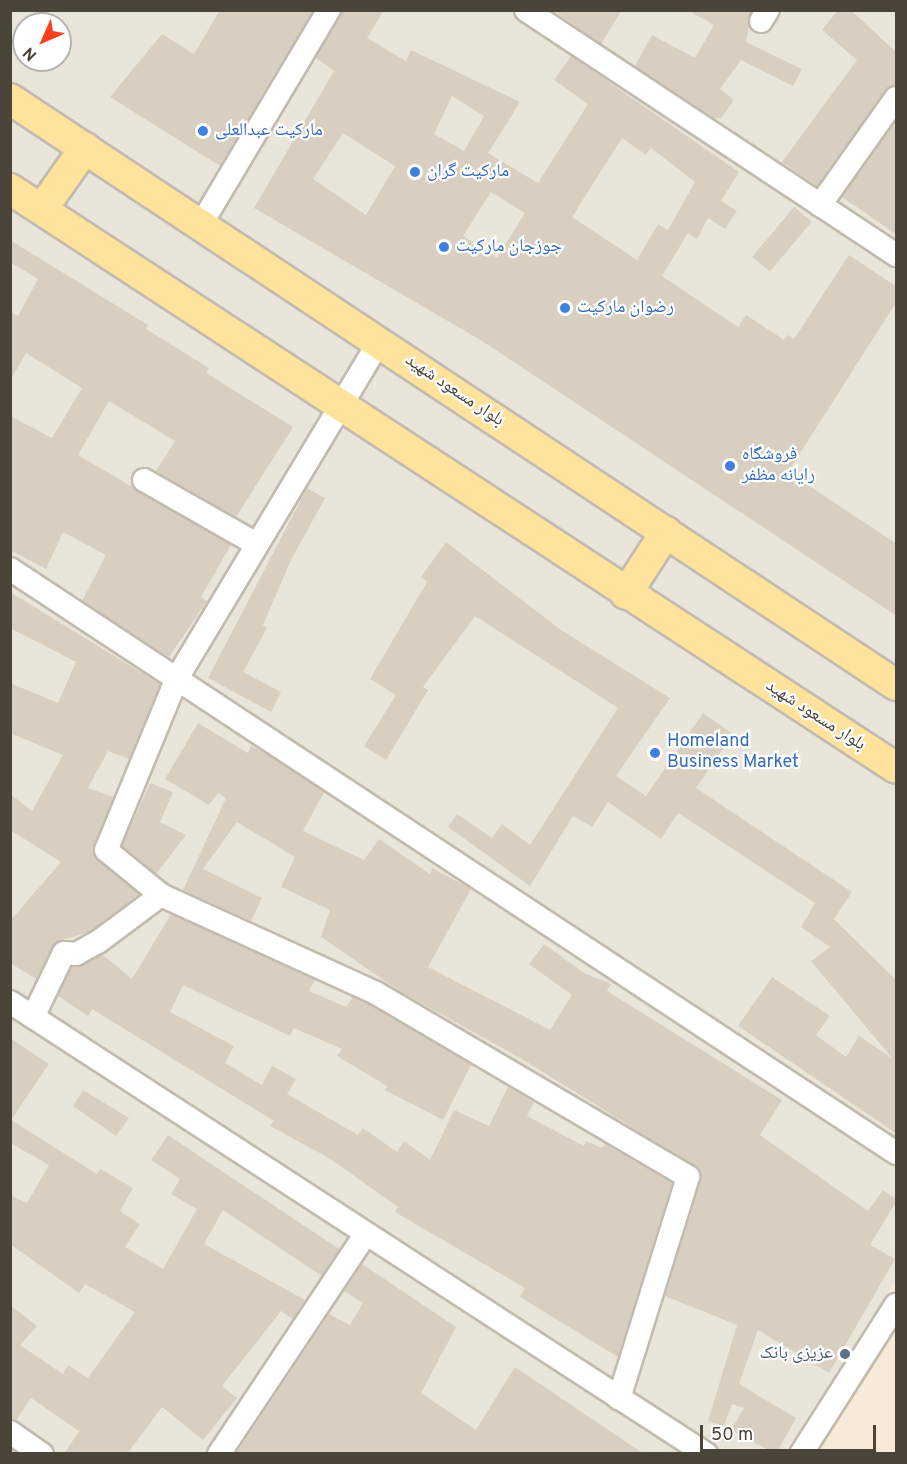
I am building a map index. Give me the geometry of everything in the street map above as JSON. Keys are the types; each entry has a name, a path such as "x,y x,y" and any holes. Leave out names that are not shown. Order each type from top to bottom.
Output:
{"main road":[{"name":"بلوار مسعود شهید","path":"10,99 897,685"},
{"path":"42,209 84,148"},
{"name":"بلوار مسعود شهید","path":"10,189 339,402 626,594 897,768"},
{"path":"626,594 666,532"}],"street":[{"path":"200,226 329,10"},
{"path":"526,10 897,255"},
{"path":"820,205 897,98"},
{"path":"379,342 339,402 177,678 106,850 161,895 376,993 688,1177 619,1398"},
{"path":"144,480 256,544"},
{"path":"10,569 897,1153"},
{"path":"33,1017 64,953 76,954 98,942 161,895"},
{"path":"10,1002 706,1454"},
{"path":"219,1454 364,1234"},
{"path":"801,1454 897,1305"},
{"path":"10,1432 42,1454"}],"shaded area":[{"path":"11,11 896,11 896,1453 11,1453"},
{"path":"896,1280 896,1453 784,1453"}],"building":[{"name":"مارکیت عبدالعلی","path":"220,10 313,10 220,166 110,97 162,34 194,54"},
{"path":"342,10 384,10 367,38 406,61 411,50 520,102 488,153 538,183 588,104 554,80 571,56 739,172 721,201 737,211 725,229 708,218 697,239 688,233 662,276 738,327 746,315 784,340 788,335 794,339 849,255 897,287 897,301 788,472 897,544 897,616 482,341 254,208 334,71 316,58","holes":["452,96 484,116 464,151 434,134","343,133 395,166 366,215 313,179","622,138 646,155 651,148 695,182 668,230 658,224 637,260 572,217","491,192 525,213 497,258 463,236"]},
{"path":"553,10 622,10 601,44"},
{"path":"687,10 752,10 746,42 802,69 793,86 741,60 720,89 734,100 721,118 714,118 635,66 652,35 695,58 714,25"},
{"path":"838,10 851,10 897,53 897,85 885,90 817,186 782,162 857,60 822,30"},
{"path":"893,126 897,129 897,235 842,197"},
{"path":"794,207 812,222 770,272 752,257"},
{"path":"10,240 148,325 146,329 209,368 206,373 293,427 236,517 156,471 175,441 109,401 78,455 231,545 201,597 207,601 169,657 82,601 106,555 63,532 46,569 10,550 10,416 52,438 82,388 26,353 10,381 10,312 18,316 38,279 10,262"},
{"path":"307,488 325,498 291,560 263,625 267,628 243,672 281,692 271,712 208,678"},
{"path":"446,542 561,630 670,698 616,776 646,796 703,713 733,734 696,788 852,892 834,919 897,981 897,1134 738,1026 772,977 830,1016 816,1035 846,1057 859,1036 893,1059 811,961 830,947 801,927 815,903 678,813 661,839 608,802 592,827 573,816 530,886 448,827 457,814 492,838 502,824 530,845 618,708 475,616 423,687 428,690 386,760 364,746 396,695 370,679 427,582 421,577"},
{"path":"10,592 160,684 129,759 108,751 88,788 113,797 93,854 139,894 91,931 57,942 36,979 10,963 10,921 61,862 10,830 10,794 32,811 63,755 10,733 10,683 58,703 76,662 10,628"},
{"path":"198,723 248,753 251,746 268,755 324,792 303,831 364,860 379,839 430,874 432,868 471,889 428,967 550,1030 572,995 529,964 544,944 584,973 611,984 607,991 782,1100 760,1135 868,1211 883,1190 897,1200 870,1245 895,1259 829,1373 758,1330 739,1384 796,1418 776,1454 731,1430 744,1408 732,1404 724,1426 708,1421 737,1325 665,1296 701,1181 699,1169 522,1059 401,992 321,937 330,910 281,887 295,857 237,822 203,869 262,898 251,921 183,890 226,798 218,793 209,805 165,779"},
{"path":"150,783 173,792 160,822 186,835 156,874 122,846"},
{"path":"171,914 315,980 309,991 346,1007 353,997 370,1005 471,1065 443,1120 385,1090 387,1086 337,1056 342,1049 294,1028 290,1036 183,985 170,1012 234,1046 225,1063 262,1085 272,1066 296,1079 287,1094 358,1135 363,1128 397,1152 404,1141 430,1160 454,1110 489,1126 508,1087 534,1102 527,1116 584,1146 586,1141 602,1148 605,1144 672,1183 618,1357 520,1297 525,1288 395,1212 398,1207 329,1158 270,1126 274,1121 92,1009 88,1016 58,996 72,967 103,955 132,979"},
{"path":"10,1038 49,1064 11,1120 97,1174 100,1169 133,1188 120,1211 140,1224 125,1247 163,1269 197,1209 171,1194 180,1179 151,1160 168,1135 339,1249 322,1276 223,1210 204,1244 305,1300 293,1319 281,1311 222,1386 237,1398 203,1440 162,1407 127,1454 64,1454 79,1431 31,1398 16,1420 10,1419 10,1305 37,1326 20,1345 63,1374 68,1365 88,1378 135,1312 85,1284 79,1293 10,1244 10,1195 27,1203 49,1165 10,1143"},
{"path":"83,1090 129,1118 116,1136 73,1106"},
{"path":"362,1264 456,1327 421,1393 476,1430 515,1367 644,1454 236,1454 329,1314 350,1325 363,1303 344,1291"}],"place":[{"name":"مارکیت عبدالعلی","path":"203,131"},
{"name":"مارکیت گران","path":"415,172"},
{"name":"جوزجان مارکیت","path":"444,247"},
{"name":"رضوان مارکیت","path":"565,308"},
{"name":"فروشگاه رایانه مظفر","path":"730,466"},
{"name":"Homeland Business Market","path":"655,753"},
{"name":"عزیزی بانک","path":"845,1354"}]}
